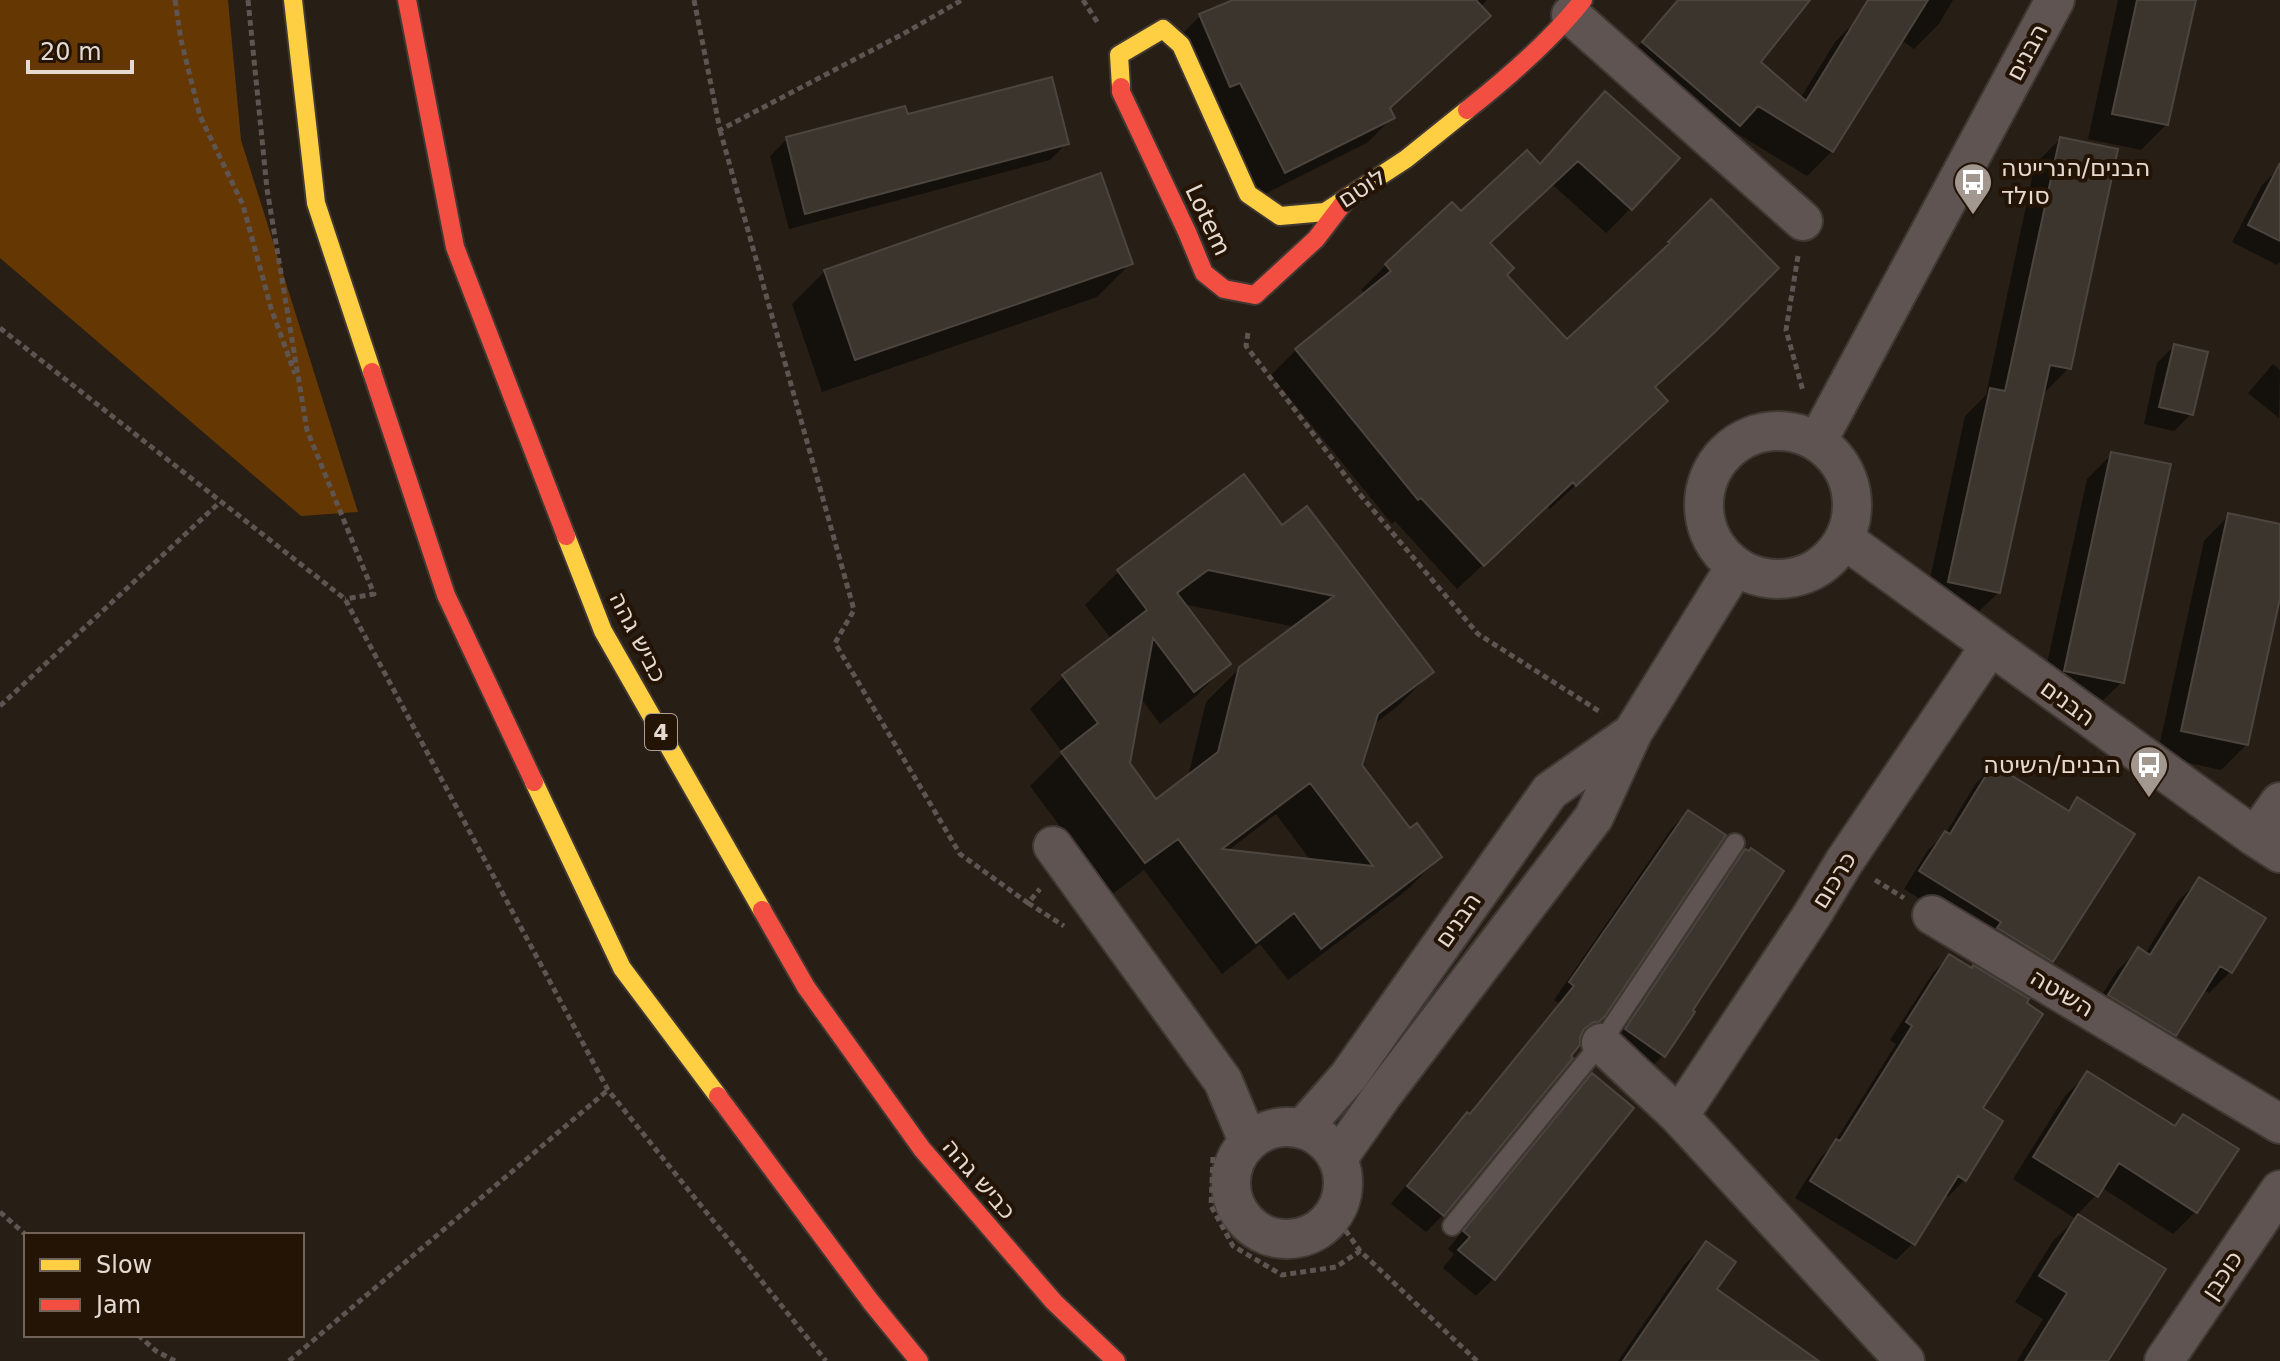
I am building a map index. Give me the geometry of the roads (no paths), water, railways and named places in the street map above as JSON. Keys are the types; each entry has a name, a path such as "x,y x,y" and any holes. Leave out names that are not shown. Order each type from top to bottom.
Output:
{"main road":[{"path":"293,0 316,203 446,595 622,968 871,1302 919,1361"},
{"name":"כביש גהה","path":"407,0 455,247 603,631 806,987 922,1149 1054,1302 1116,1361"},
{"name":"לוטם","path":"1119,55 1163,29 1181,45 1248,194 1280,216 1325,212 1406,159 1490,92 1577,7"},
{"name":"Lotem","path":"1119,55 1121,92 1204,273 1224,289 1255,295 1316,239 1348,197"}],"street":[{"name":"הבנים","path":"1817,442 2055,0"},
{"name":"לוטם","path":"1577,7 1803,221"},
{"path":"1768,431 1793,433 1817,442 1834,456 1846,475 1852,496 1851,518 1844,539 1829,559 1808,573 1783,580 1758,577 1735,567 1717,549 1706,526 1703,501 1709,476 1723,455 1744,439 1768,431"},
{"name":"הבנים","path":"1844,539 2267,845"},
{"name":"הבנים","path":"1338,1158 1383,1094 1594,817 1633,732 1735,567"},
{"name":"כרכום","path":"1679,1116 1844,862 1990,646"},
{"name":"הבנים","path":"1303,1128 1348,1077 1550,791 1633,732"},
{"path":"2267,845 2280,802"},
{"path":"1058,853 1223,1081 1231,1142 1236,1156 1230,1174 1231,1194 1237,1211 1250,1226 1266,1236 1285,1240 1304,1237 1321,1228 1334,1214 1342,1196 1343,1177 1338,1158 1317,1135 1303,1128 1284,1126 1231,1142"},
{"name":"השיטה","path":"1932,915 2280,1124"},
{"path":"1601,1043 1679,1116 1905,1361"},
{"name":"כוכבן","path":"2164,1361 2280,1190"}],"lane":[{"path":"1452,1226 1601,1043 1735,843"}],"place":[{"name":"הבנים/הנרייטה סולד","path":"1973,216"},
{"name":"הבנים/השיטה","path":"2149,799"}]}
